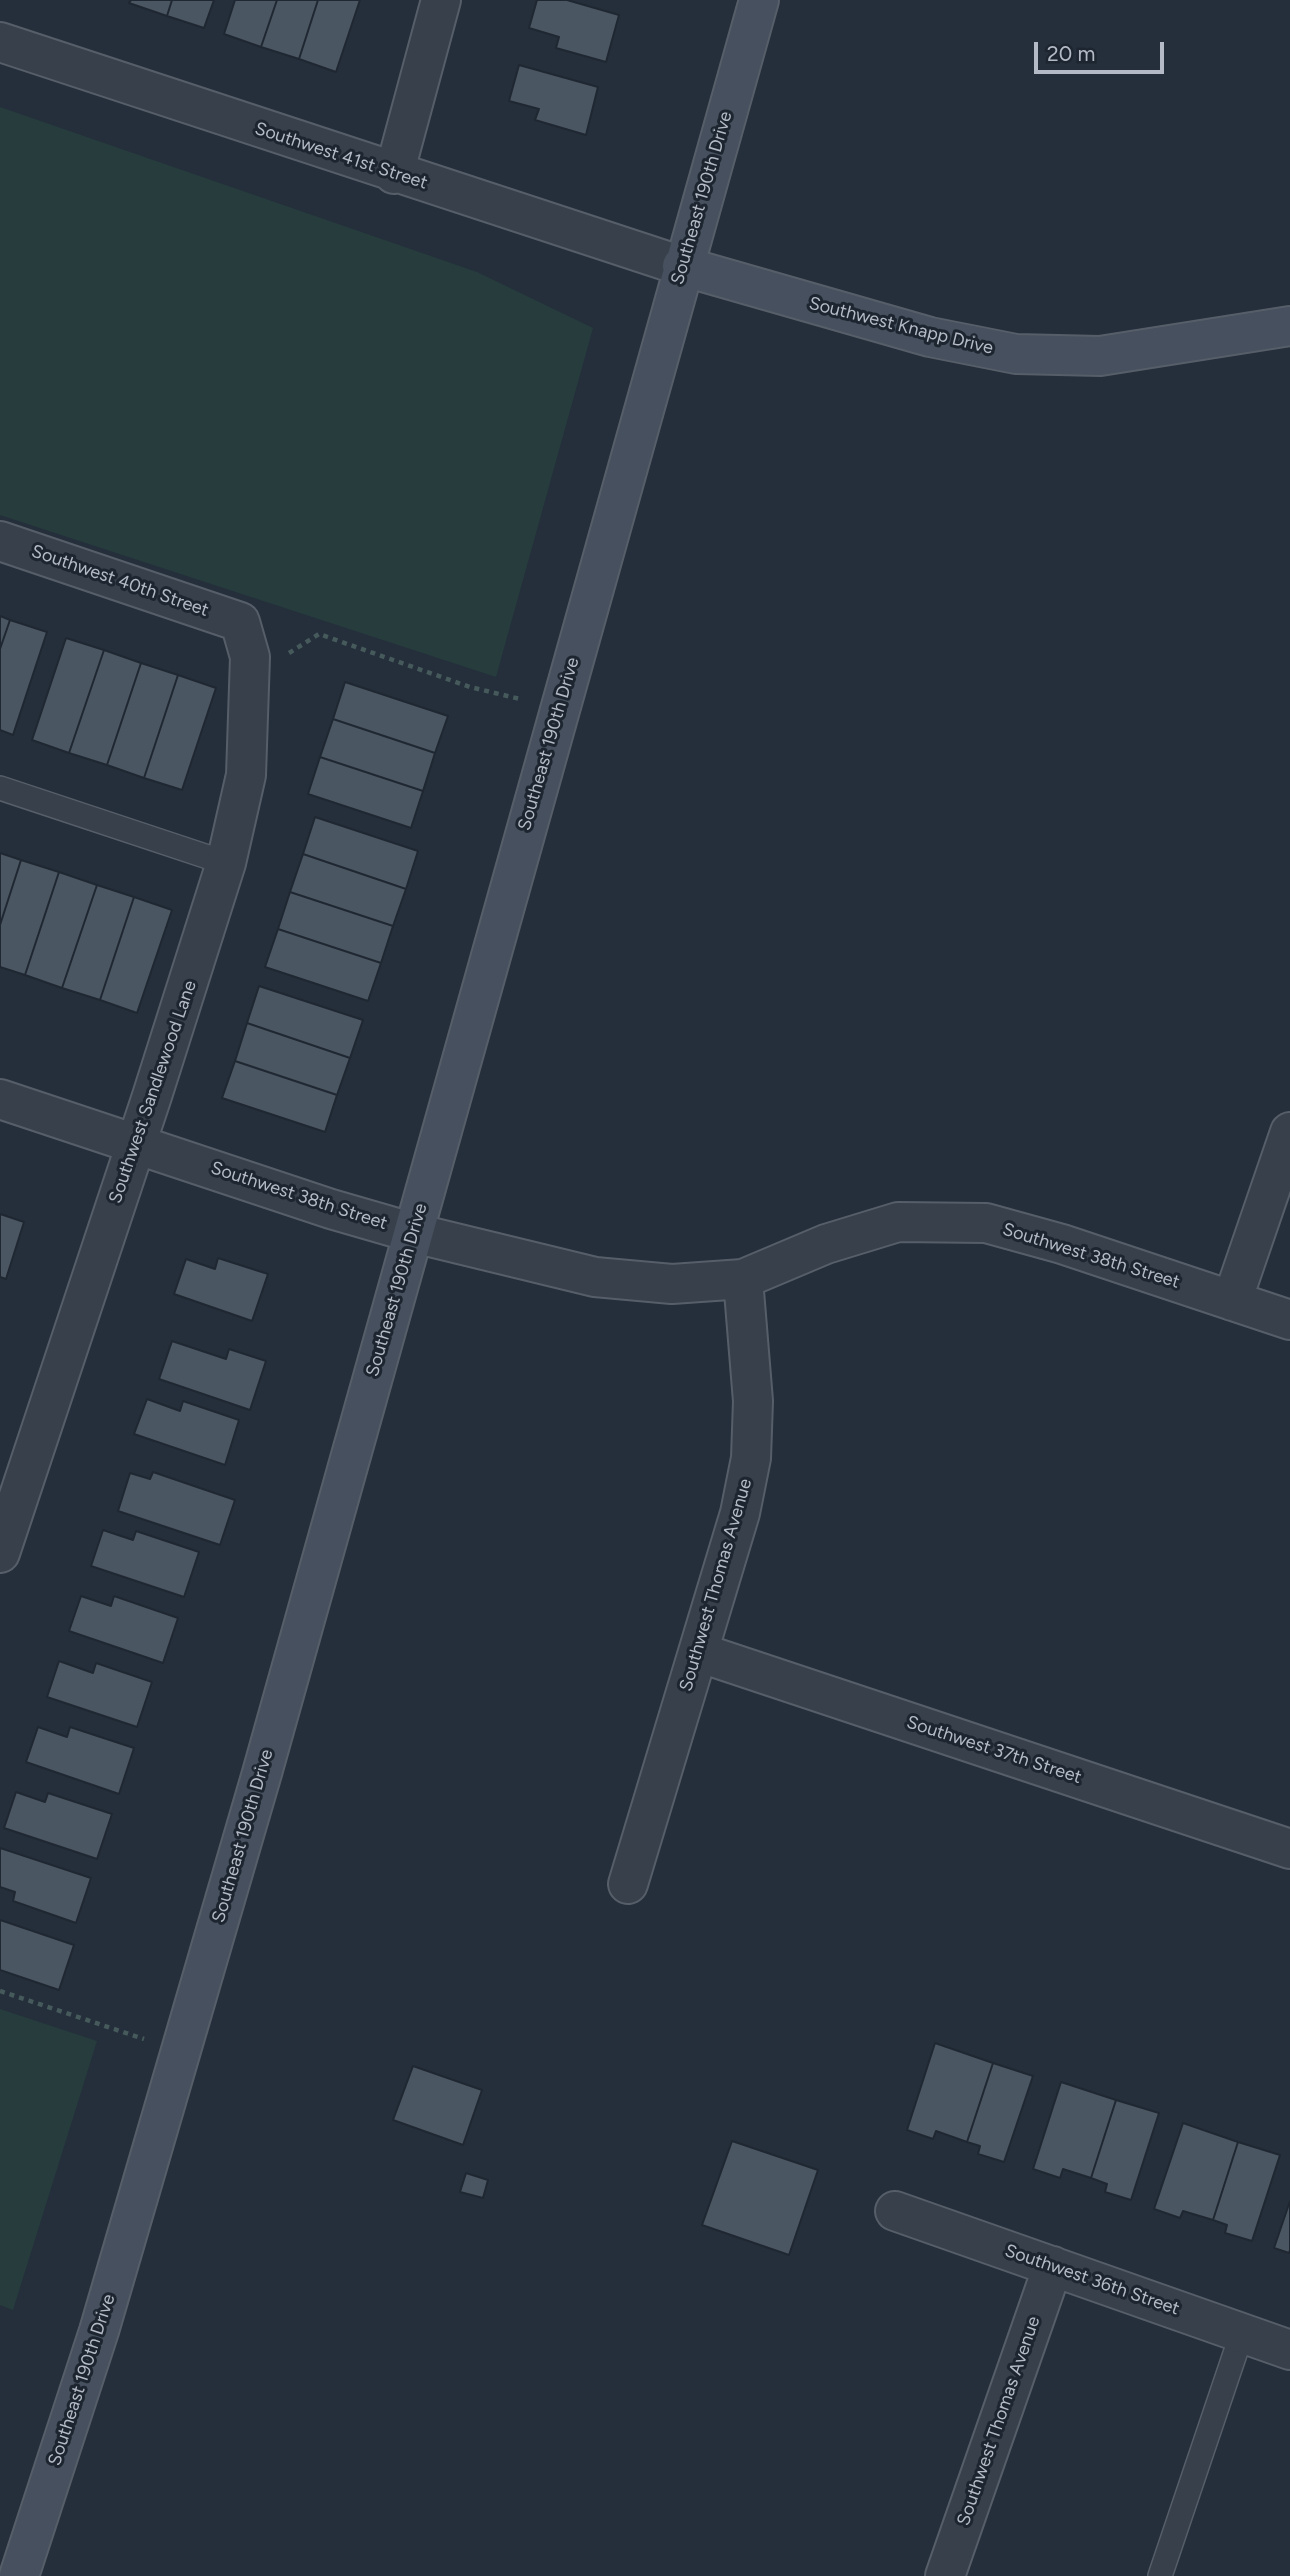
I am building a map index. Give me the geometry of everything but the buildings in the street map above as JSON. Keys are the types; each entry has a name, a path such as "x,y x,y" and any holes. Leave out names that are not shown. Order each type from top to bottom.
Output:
{"main road":[{"name":"Southeast 190th Drive","path":"19,2576 99,2331 181,2052 414,1233 682,266 759,0"},
{"name":"Southwest Knapp Drive","path":"682,266 930,337 1016,354 1100,356 1290,326"}],"street":[{"path":"394,173 441,0"},
{"name":"Southwest 41st Street","path":"0,42 682,266"},
{"name":"Southwest 40th Street","path":"0,541 245,639"},
{"name":"Southwest Sandlewood Lane","path":"0,1553 226,863 246,775 245,639"},
{"name":"Southwest 38th Street","path":"0,1099 414,1233 596,1277 672,1284 743,1279 826,1244 898,1222 986,1223 1062,1244 1290,1320"},
{"path":"1232,1301 1290,1132"},
{"name":"Southwest Thomas Avenue","path":"628,1884 740,1513 751,1458 753,1401 743,1279"},
{"name":"Southwest 37th Street","path":"698,1652 1290,1849"},
{"name":"Southwest 36th Street","path":"895,2211 1290,2350"},
{"name":"Southwest Thomas Avenue","path":"945,2576 1053,2266"}],"lane":[{"path":"0,788 226,863"},
{"path":"1160,2576 1242,2333"}],"path":[{"path":"245,639 284,656 319,634 470,687 559,707"},
{"path":"0,1991 181,2052"}],"green space":[{"path":"0,107 477,272 593,328 496,677 0,515"},
{"path":"0,2009 97,2041 13,2310 0,2305"}]}
